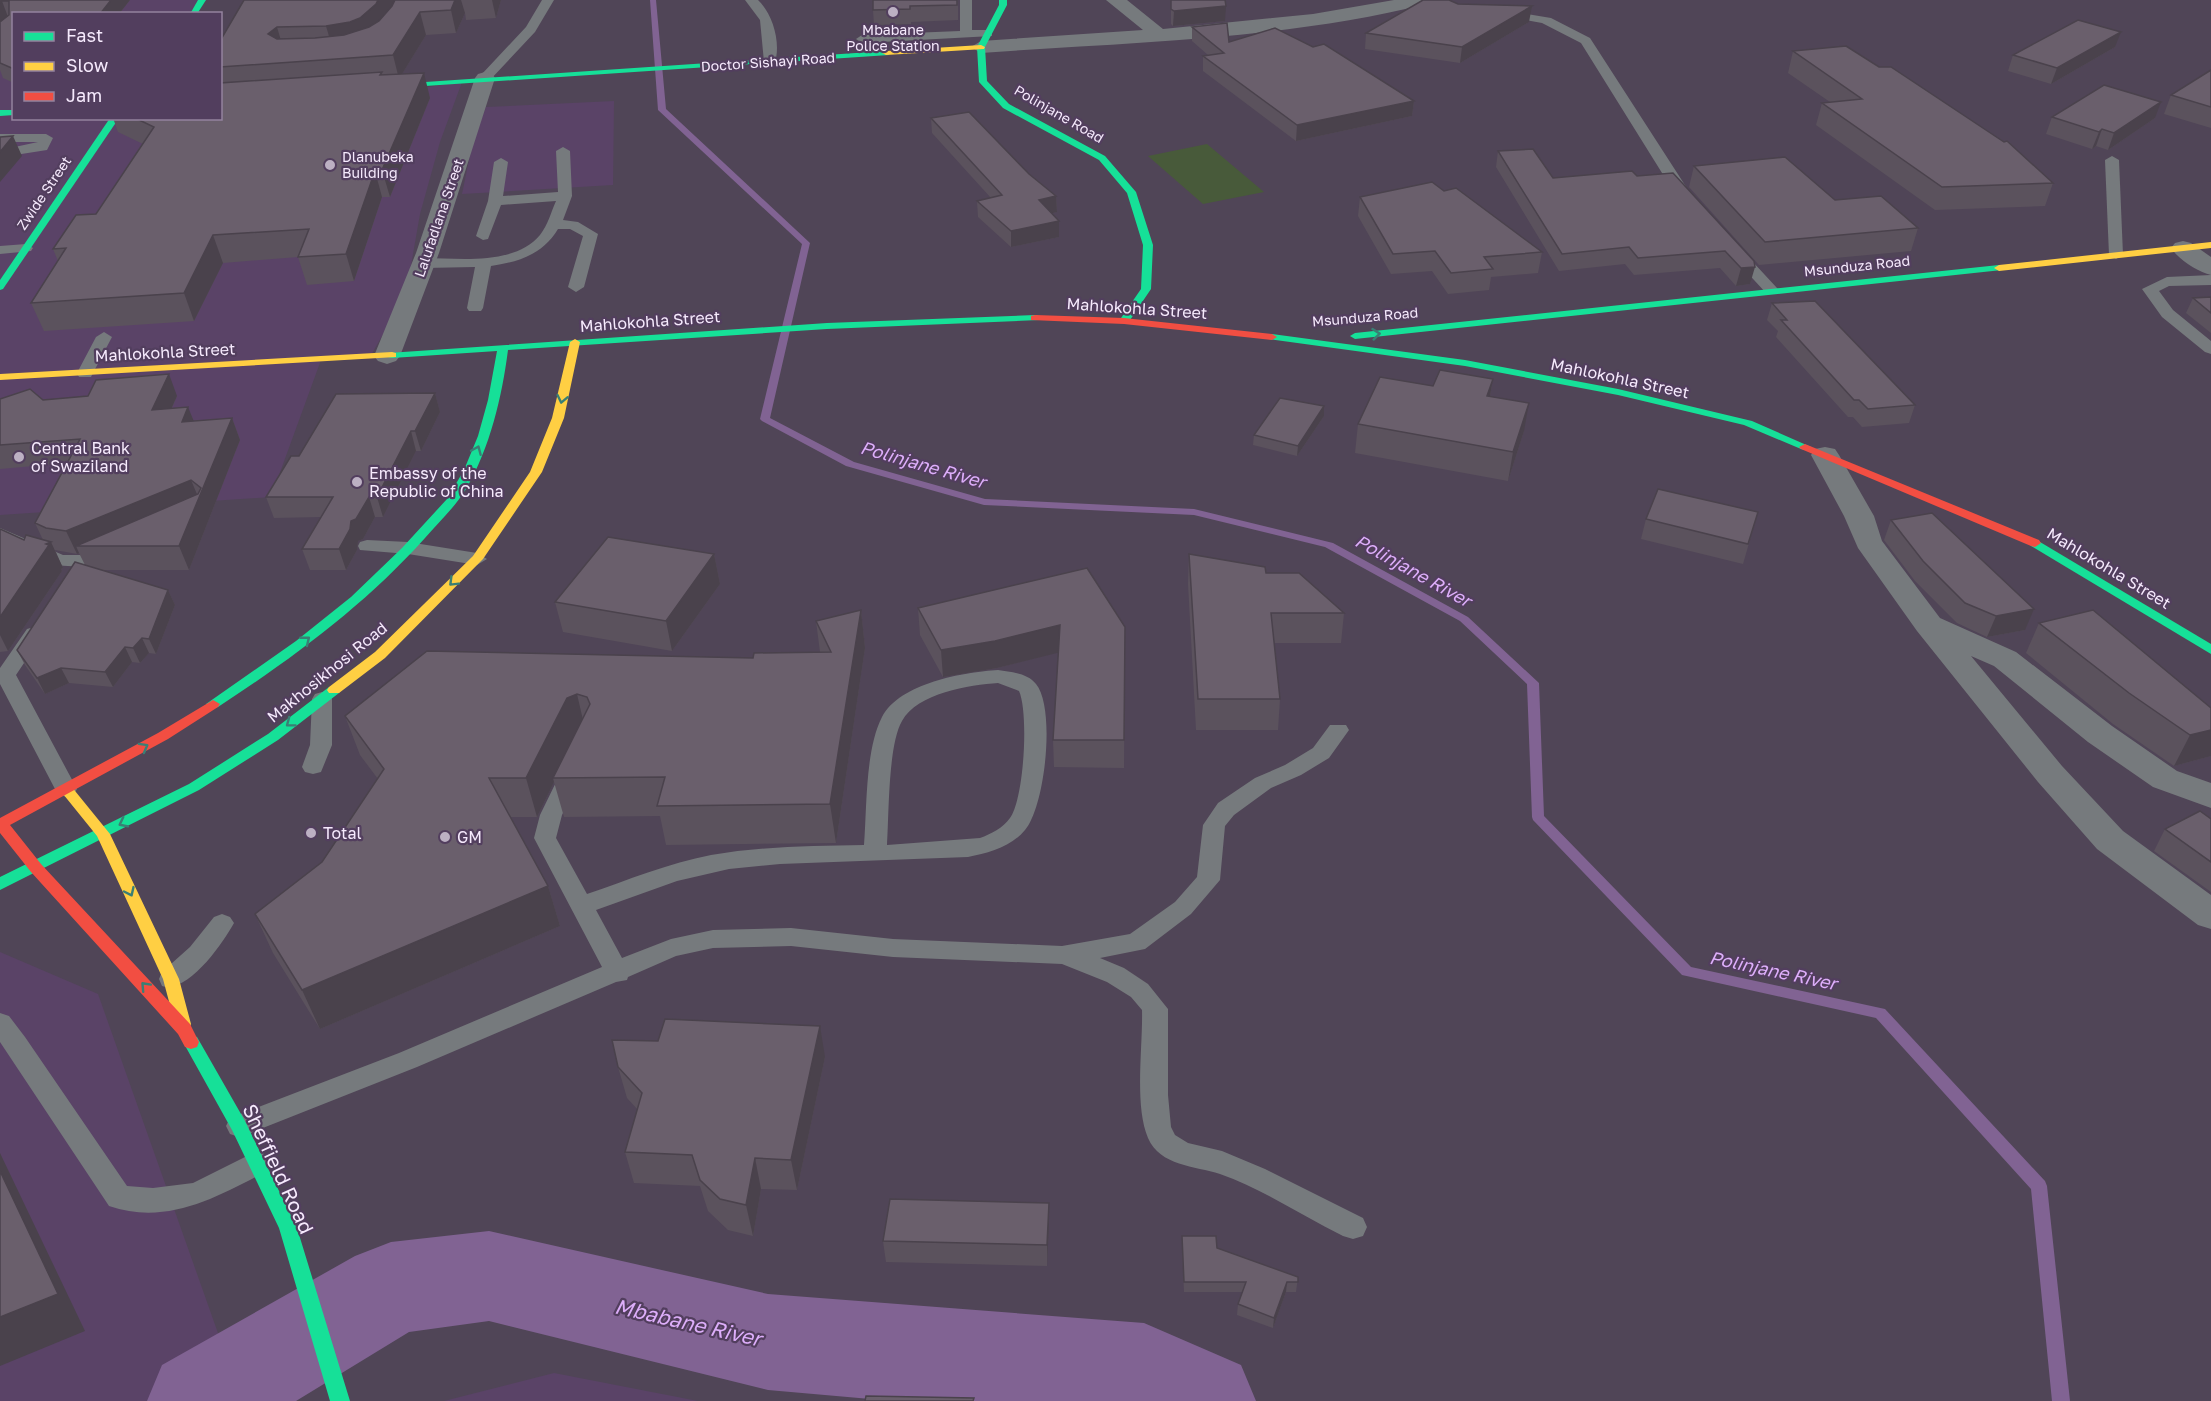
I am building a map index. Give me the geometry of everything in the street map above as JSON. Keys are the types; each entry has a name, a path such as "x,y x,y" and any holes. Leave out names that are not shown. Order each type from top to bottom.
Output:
{"street":[{"path":"985,40 1004,5 1003,0"},
{"path":"1115,0 1159,35"},
{"name":"Doctor Sishayi Road","path":"370,88 485,78 770,62 985,40 1159,35 1424,4"},
{"name":"Polinjane Road","path":"985,40 982,82 1006,106 1102,158 1131,192 1148,245 1146,289 1124,321"},
{"name":"Lalufadlana Street","path":"387,356 414,294 440,222 485,78"},
{"name":"Zwide Street","path":"0,287 114,120"},
{"name":"Msunduza Road","path":"1296,340 2211,245"},
{"path":"2183,248 2211,268"},
{"name":"Mahlokohla Street","path":"0,377 387,356 827,326 1052,318 1124,321 1296,340 1465,363 1618,392 1748,423 2046,547 2211,650"},
{"name":"Msunduza Road","path":"1465,363 1480,331 1507,319"},
{"name":"Makhosikhosi Road","path":"0,884 194,787 273,736 380,655 477,559 536,472 558,418 575,342"},
{"path":"0,824 163,736 273,666 345,609 408,549 460,488 485,430 500,377 503,347"},
{"path":"1825,455 1858,516 1868,542 1928,624 2050,774 2110,840 2211,915"},
{"path":"1928,624 2005,659 2100,734 2165,779 2211,796"},
{"name":"Sheffield Road","path":"66,789 103,834 171,979 184,1029"},
{"name":"Sheffield Road","path":"0,824 36,868 184,1029 239,1126 288,1228 340,1401"}],"lane":[{"path":"485,78 531,29 548,0"},
{"path":"751,0 760,7 769,24 770,62"},
{"path":"966,0 966,34"},
{"path":"1484,11 1537,17 1566,25 1587,40 1677,186 1693,204"},
{"path":"862,39 966,34 985,40"},
{"path":"0,138 46,138 42,147 15,151"},
{"path":"424,263 484,262 518,255 544,240 554,224 565,196 563,151"},
{"path":"2112,160 2116,255"},
{"path":"483,236 495,201 501,162"},
{"path":"495,201 565,196"},
{"path":"554,224 573,225 591,234 576,287"},
{"path":"1724,239 1772,291"},
{"path":"0,250 26,248"},
{"path":"475,309 484,262"},
{"path":"2211,280 2167,282 2150,289 2152,298 2161,307 2211,349"},
{"path":"85,372 104,337"},
{"path":"0,534 68,562 80,562 126,543"},
{"path":"367,546 408,549 477,559"},
{"path":"68,581 80,562"},
{"path":"43,618 3,676 66,789"},
{"path":"581,906 669,875 726,861 785,854 875,853 977,848 1008,836 1026,815 1032,787 1035,703 1029,687 1014,679 993,675 966,680 916,697 893,717 886,737 875,853"},
{"path":"313,767 321,745 322,699"},
{"path":"1062,955 1136,942 1184,908 1208,880 1214,825 1226,809 1263,783 1293,770 1321,753 1338,730"},
{"path":"582,752 551,815 544,838 618,973"},
{"path":"171,979 199,954 222,923"},
{"path":"239,1126 618,973 671,948 713,939 791,937 893,948 1062,955 1080,959 1129,982 1151,1000 1155,1009 1156,1101 1160,1136 1166,1144 1174,1151 1198,1155 1262,1179 1315,1209 1353,1227"},
{"path":"0,1023 47,1087 98,1170 119,1197 153,1200 197,1194 257,1163"}],"shaded area":[{"path":"0,0 202,0 194,12 12,12 12,120 222,120 222,118 462,82 440,142 420,214 406,294 370,357 321,360 271,497 0,515"},
{"path":"614,101 613,185 462,194 473,141 486,107"},
{"path":"0,952 98,994 242,1401 0,1401"},
{"path":"554,1373 698,1401 444,1401"}],"green space":[{"path":"1207,144 1264,192 1203,204 1148,156"}],"building":[{"path":"0,0 111,0 102,12 12,12 12,68 0,63 0,22 9,15 9,1 0,3"},
{"path":"244,0 378,0 360,18 350,22 326,26 277,27 268,34 277,39 344,35 369,27 379,21 395,0 455,0 451,10 420,12 393,55 222,67 222,38"},
{"path":"873,0 957,0 957,5 873,10"},
{"path":"1171,0 1225,0 1226,6 1174,11 1171,9"},
{"path":"1423,0 1449,0 1458,4 1532,6 1462,47 1366,33"},
{"path":"2078,20 2121,32 2057,68 2013,55"},
{"path":"1227,23 1229,42 1275,28 1313,47 1324,44 1414,101 1297,125 1203,56 1224,53 1192,27"},
{"path":"1846,46 1879,67 1891,67 2004,142 2007,141 2053,183 1942,187 1822,103 1862,99 1793,51"},
{"path":"2211,70 2211,107 2171,95"},
{"path":"382,72 380,75 424,73 382,170 375,171 346,254 298,257 309,229 213,235 184,293 31,303 66,248 53,249 76,215 96,214 154,127 139,120 222,120 222,83"},
{"path":"2104,85 2161,102 2114,133 2102,129 2099,132 2052,117"},
{"path":"969,112 1029,174 1056,196 1039,200 1059,221 1011,231 977,201 1002,195 931,118"},
{"path":"13,136 0,152 0,137"},
{"path":"1533,149 1553,178 1632,171 1637,176 1673,173 1754,261 1755,267 1741,268 1725,251 1638,258 1629,247 1562,254 1498,151"},
{"path":"1785,157 1835,200 1881,196 1918,228 1765,242 1694,166"},
{"path":"1432,182 1444,191 1456,188 1542,252 1484,257 1493,269 1451,273 1435,251 1393,254 1360,197"},
{"path":"2211,297 2211,313 2193,298"},
{"path":"1815,301 1915,405 1868,409 1859,400 1854,400 1781,320 1787,320 1772,303"},
{"path":"1440,370 1493,379 1487,396 1529,403 1513,452 1358,424 1380,377 1433,386"},
{"path":"169,374 152,410 188,407 182,422 232,418 179,546 76,546 198,494 201,488 191,480 66,531 46,528 35,523 80,439 0,445 0,399 30,389 43,400 88,396 96,380"},
{"path":"435,393 415,431 411,431 377,497 369,497 356,519 351,521 350,529 339,549 302,549 333,497 266,497 291,456 299,456 336,394"},
{"path":"1280,398 1324,406 1298,446 1254,435"},
{"path":"1658,489 1758,512 1748,544 1646,519"},
{"path":"1932,513 2034,609 1996,616 1965,603 1923,561 1891,520"},
{"path":"0,529 24,540 26,535 51,542 46,544 49,545 0,617"},
{"path":"608,537 714,554 666,621 555,602"},
{"path":"1189,554 1265,567 1266,573 1299,573 1344,613 1271,613 1280,699 1198,699"},
{"path":"75,562 168,590 149,639 142,638 133,648 125,647 105,672 61,668 37,678 17,650"},
{"path":"1087,568 1125,627 1124,740 1053,740 1060,625 995,641 941,650 918,608"},
{"path":"861,610 830,804 657,806 665,777 553,778 590,704 587,697 577,694 567,698 526,778 489,778 548,886 302,990 255,914 322,862 384,769 345,716 427,651 753,658 754,653 831,652 816,621"},
{"path":"2093,610 2211,708 2211,730 2190,735 2129,693 2039,623"},
{"path":"2200,811 2211,819 2211,862 2165,829"},
{"path":"665,1019 820,1026 791,1160 755,1158 746,1205 720,1199 700,1180 692,1155 625,1152 642,1093 618,1067 612,1040 658,1041"},
{"path":"0,1171 58,1294 0,1317"},
{"path":"890,1199 1049,1203 1047,1245 883,1241"},
{"path":"1182,1236 1216,1236 1217,1248 1298,1277 1298,1282 1287,1282 1274,1318 1238,1304 1246,1282 1184,1282"},
{"path":"866,1396 974,1398 973,1401 865,1401"}],"waterway":[{"name":"Polinjane River","path":"653,0 662,110 806,243 765,419 850,464 984,502 1194,512 1329,545 1464,619 1533,683 1538,817 1687,971 1880,1013 2039,1186 2061,1401"},
{"name":"Mbabane River","path":"200,1401 391,1288 489,1276 768,1342 1144,1373 1203,1401"}],"traffic: fast":[{"path":"194,12 202,0"},
{"path":"1003,0 1003,5 981,47 983,82 1006,106 1102,158 1131,192 1148,245 1146,289 1124,321"},
{"path":"381,87 886,53"},
{"path":"0,113 12,112"},
{"path":"0,287 114,120"},
{"path":"1355,336 1999,268"},
{"path":"392,355 827,326 1035,318"},
{"path":"1272,337 1465,363 1618,392 1748,423 1805,447"},
{"path":"213,704 272,665 355,600 406,551 451,501 470,470 483,436 494,400 503,347"},
{"path":"2035,543 2211,650"},
{"path":"0,884 194,787 273,737 334,690"},
{"path":"191,1042 239,1126 288,1228 340,1401"}],"traffic: slow":[{"path":"886,53 981,47"},
{"path":"1999,268 2211,245"},
{"path":"334,690 380,655 477,559 536,472 558,418 575,342"},
{"path":"0,377 392,355"},
{"path":"66,789 103,834 171,979 183,1024"}],"traffic: jam":[{"path":"1035,318 1124,321 1272,337"},
{"path":"1805,447 2035,543"},
{"path":"0,824 163,736 213,704"},
{"path":"1,824 36,868 184,1029 191,1042"}],"place":[{"name":"Mbabane Police Station","path":"893,12"},
{"name":"Dlanubeka Building","path":"330,165"},
{"name":"Central Bank of Swaziland","path":"19,457"},
{"name":"Embassy of the Republic of China","path":"357,482"},
{"name":"Total","path":"311,833"},
{"name":"GM","path":"445,837"}]}
